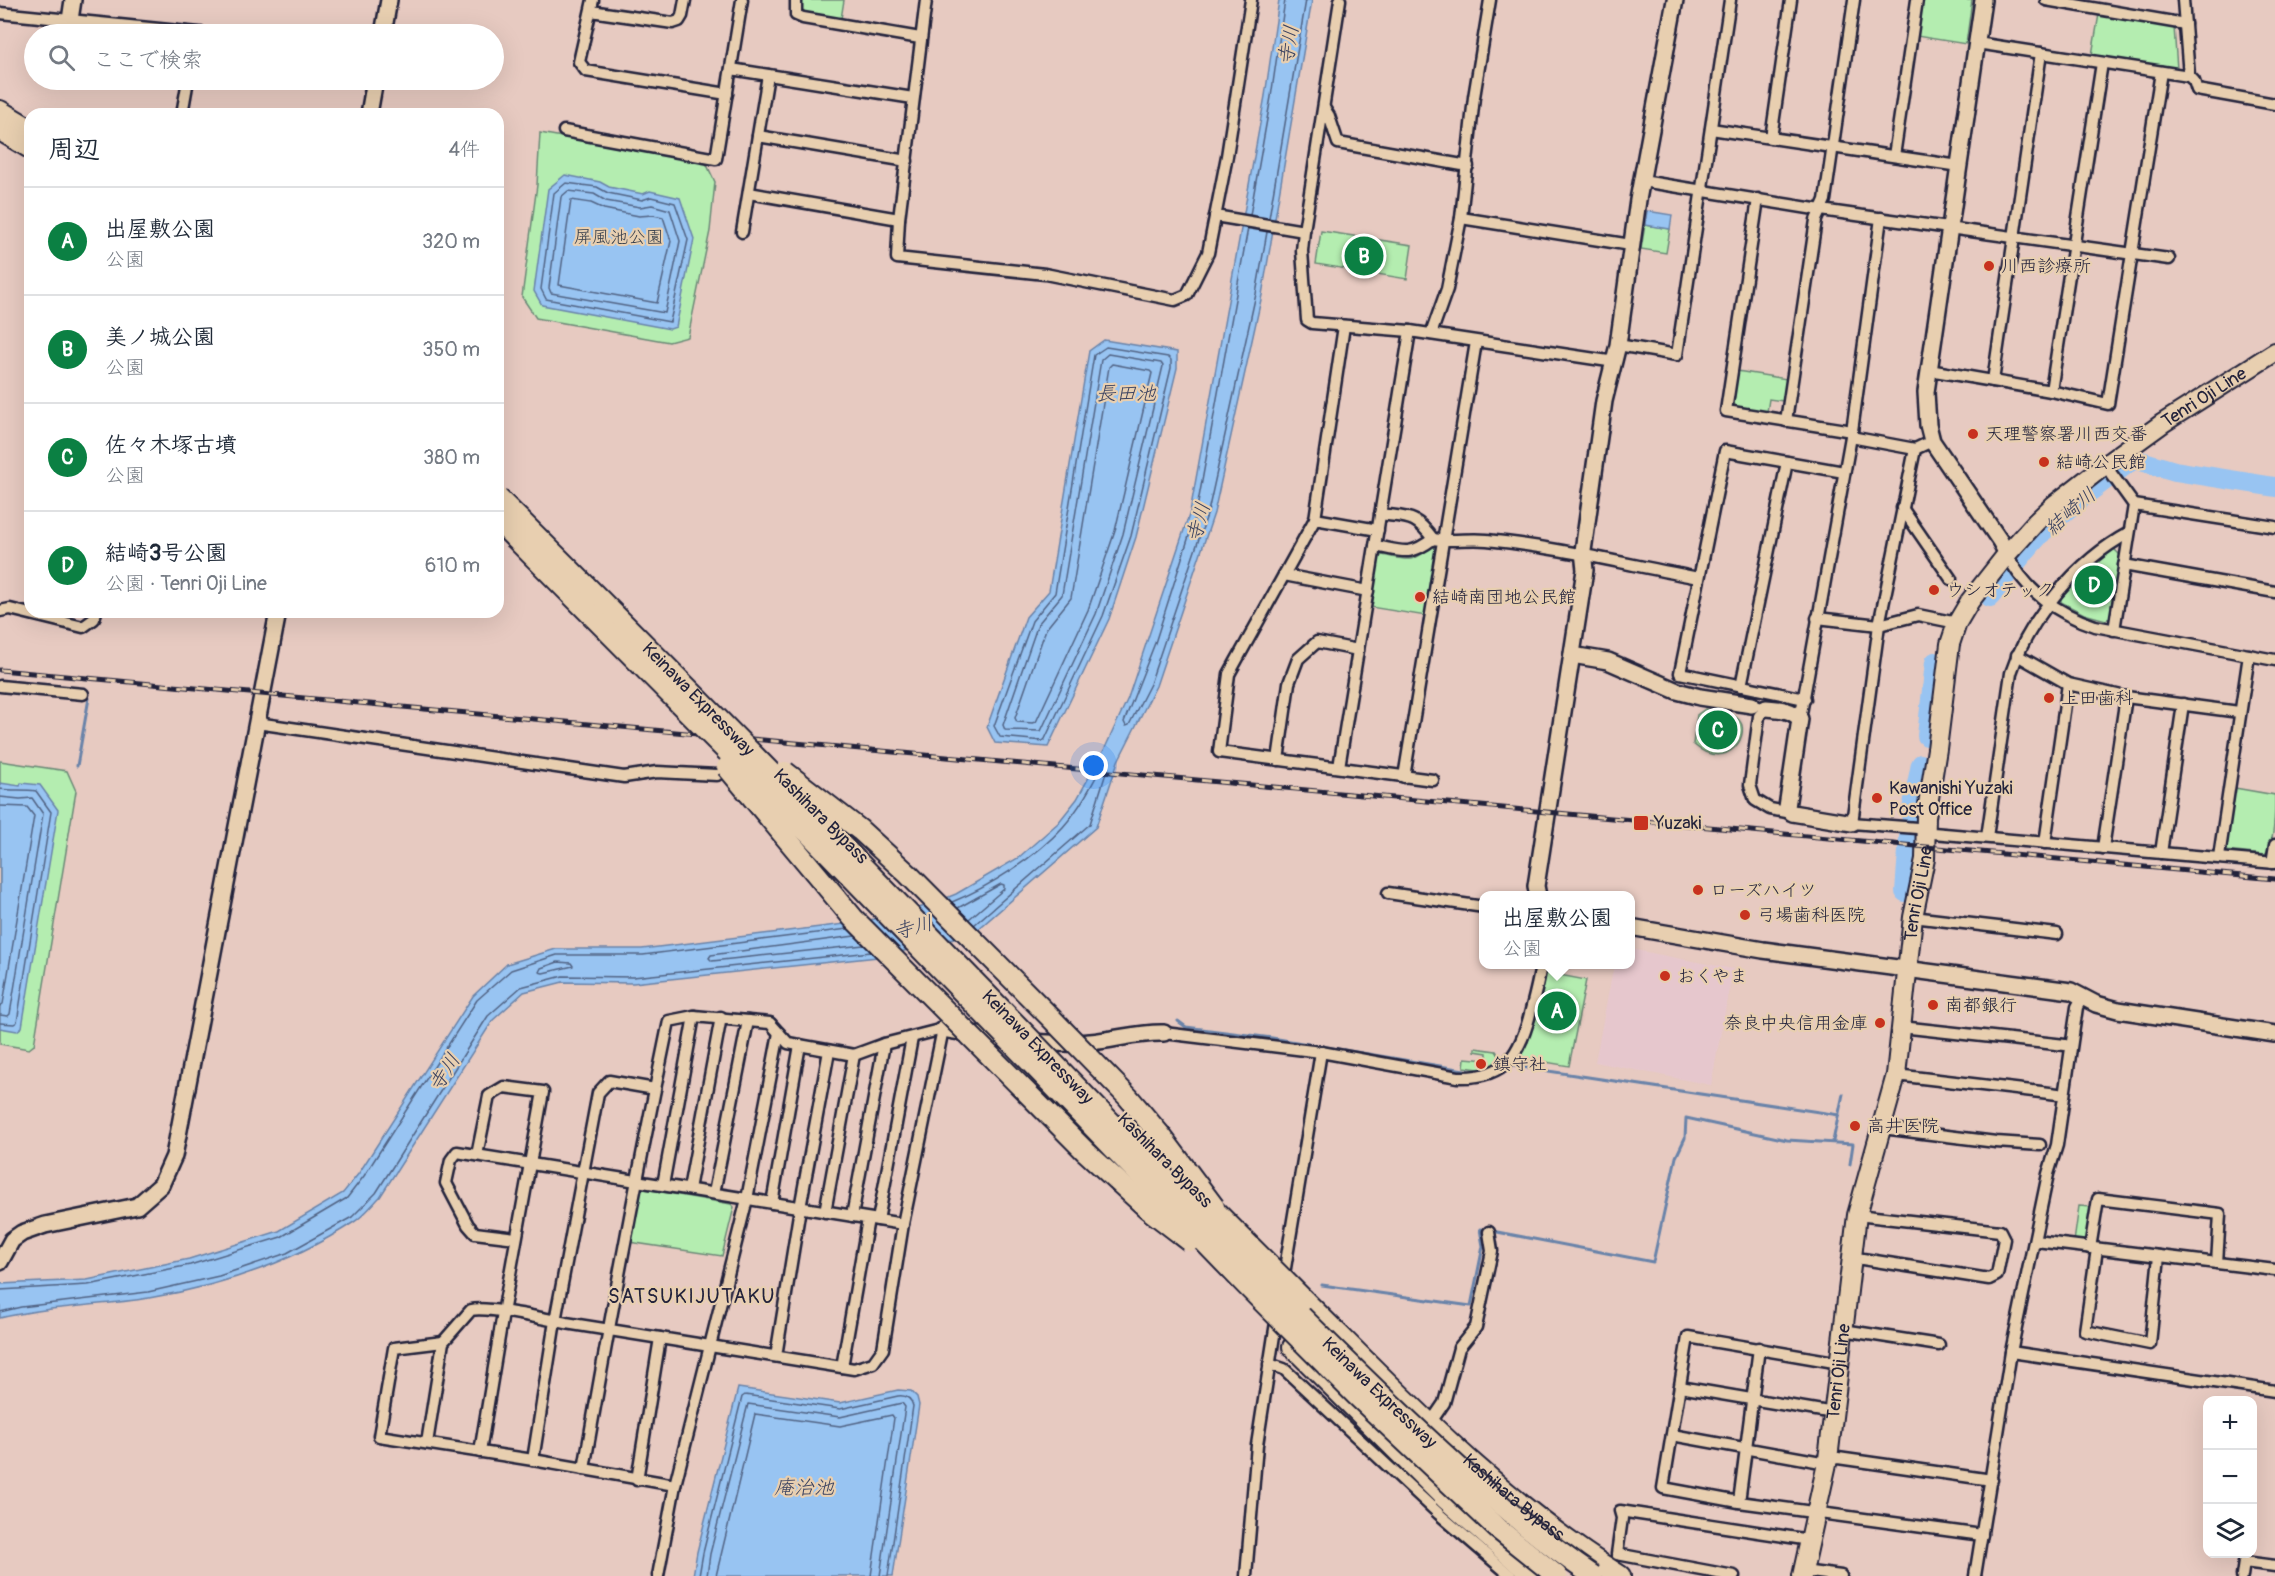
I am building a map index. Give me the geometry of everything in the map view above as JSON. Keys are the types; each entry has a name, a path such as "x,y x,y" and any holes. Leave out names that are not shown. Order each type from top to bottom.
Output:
{"highway":[{"path":"0,109 24,123"},
{"path":"0,130 24,144"},
{"path":"0,135 24,149"},
{"name":"Kashihara Bypass","path":"504,499 1399,1394 1530,1512 1576,1547 1617,1567"},
{"name":"Keinawa Expressway","path":"504,504 841,843 1250,1278 1440,1476 1498,1529 1557,1576"},
{"name":"Keinawa Expressway","path":"504,527 1250,1278 1377,1390 1508,1513 1593,1576"},
{"name":"Kashihara Bypass","path":"504,532 671,701 1293,1347 1445,1498 1533,1576"},
{"path":"671,701 853,918 955,1023 1086,1152 1147,1208 1250,1278"},
{"path":"754,748 860,830 908,874 1128,1097 1161,1136 1234,1233 1250,1278"}],"main road":[{"name":"Tenri Oji Line","path":"1803,1574 1828,1459 1850,1257 1857,1215 1896,1075 1913,917 1924,859 1926,817 1950,644 1957,623 2007,554 2036,522 2105,465 2163,423 2275,352"}],"street":[{"path":"70,20 73,0"},
{"path":"385,24 389,0"},
{"path":"685,0 682,16 679,21 673,23 592,6 579,62 586,71 727,94"},
{"path":"564,131 716,159 742,0"},
{"path":"796,0 796,15 803,18 920,38"},
{"path":"926,0 899,219 897,258 1045,274 1175,300 1187,295 1208,253 1219,217 1251,0"},
{"path":"1340,0 1324,108 1301,231 1307,320 1312,323 1410,331 1615,362"},
{"path":"1431,334 1447,290 1461,218 1474,97 1490,0"},
{"path":"1537,891 1585,570 1583,551 1604,401 1615,362 1631,245 1675,0"},
{"path":"1618,345 1677,355 1730,0"},
{"path":"1771,138 1791,0"},
{"path":"1786,421 1816,220 1825,200 1854,0"},
{"path":"1893,156 1917,0"},
{"path":"1983,0 1929,370 1926,408 1932,441 2007,554 2013,567 2048,605 2075,620 2114,630 2275,660"},
{"path":"2046,0 2185,24"},
{"path":"2183,0 2189,76"},
{"path":"0,13 106,24"},
{"path":"1977,43 2189,76 2194,81 2197,90 2275,104"},
{"path":"1993,381 2041,53"},
{"path":"2051,391 2103,63"},
{"path":"731,69 914,98"},
{"path":"1929,370 2051,391 2109,404 2161,72"},
{"path":"742,232 768,75"},
{"path":"183,108 186,90"},
{"path":"370,108 373,90"},
{"path":"1324,108 1338,143 1468,166"},
{"path":"1711,129 1959,166"},
{"path":"758,136 906,161"},
{"path":"1642,181 1821,210 2169,259"},
{"path":"749,193 899,219"},
{"path":"1758,199 1726,411 1852,434 1915,449 1932,441"},
{"path":"1219,217 1301,231"},
{"path":"1461,218 1631,245"},
{"path":"1787,810 1817,618 1852,434 1881,218"},
{"path":"1344,326 1315,519 1229,674 1219,752 1433,780"},
{"path":"1339,767 1410,331"},
{"path":"1404,777 1438,540 1476,342"},
{"path":"1852,823 1879,625 1915,449"},
{"path":"1805,699 1680,673 1725,451 1844,472"},
{"path":"1741,686 1787,462"},
{"path":"2105,465 2134,505 2114,630"},
{"path":"2134,505 2275,526"},
{"path":"1902,508 1951,579"},
{"path":"1380,514 1414,519 1438,540"},
{"path":"1315,519 1378,530"},
{"path":"1987,837 2011,673 2017,655 2027,634 2078,570 2112,542 2130,533"},
{"path":"1375,546 1410,552 1438,540 1485,540 1699,578"},
{"path":"2124,565 2275,592"},
{"path":"1284,575 1368,591"},
{"path":"0,611 10,609 24,612"},
{"path":"1817,618 1879,625 1918,615 1957,623"},
{"path":"46,618 83,627 94,618"},
{"path":"0,1262 12,1240 22,1233 39,1227 137,1206 160,1185 174,1156 277,618"},
{"path":"1278,760 1289,683 1298,659 1317,642 1358,650"},
{"path":"1572,655 1608,661 1685,693 1759,710 1788,711 1795,713 1800,719"},
{"path":"2017,655 2068,684 2126,697 2239,712"},
{"path":"2219,857 2249,655"},
{"path":"2045,843 2068,684"},
{"path":"0,686 83,694"},
{"path":"2103,848 2126,697"},
{"path":"2161,853 2183,704"},
{"path":"1759,710 1749,785 1755,800 1770,809 1787,810 1852,823 2274,863 2275,845"},
{"path":"257,723 624,777 657,772 717,775"},
{"path":"1388,893 1479,906"},
{"path":"1913,917 2056,934"},
{"path":"1635,928 1763,950 2071,991 2096,1004 2118,1010 2275,1034"},
{"path":"584,1469 636,1181 669,1021 694,1017 721,1017 770,1023 788,1043 854,1055 884,1044 943,1029 1059,1043 1090,1042 1147,1032 1164,1033 1321,1053 1458,1077 1476,1078 1494,1071 1511,1059 1524,1039 1540,969"},
{"path":"1975,1576 2012,1352 2048,1174 2057,1145 2077,1007 2083,996"},
{"path":"663,1185 694,1017"},
{"path":"689,1189 721,1017"},
{"path":"714,1193 748,1021"},
{"path":"1901,1027 2065,1045"},
{"path":"428,1443 443,1342 471,1310 476,1309 854,1369 873,1363 883,1349 903,1224 943,1029"},
{"path":"658,1576 675,1485 747,1199 779,1033"},
{"path":"842,1367 912,1038"},
{"path":"852,1216 884,1044"},
{"path":"772,1203 800,1046"},
{"path":"776,1356 829,1051"},
{"path":"1246,1576 1257,1445 1321,1053"},
{"path":"825,1212 854,1055"},
{"path":"1896,1075 2058,1094"},
{"path":"532,1460 555,1321 598,1093 609,1081 655,1089"},
{"path":"477,1155 489,1096 504,1087 543,1092 480,1452"},
{"path":"1882,1128 1996,1142 2040,1144"},
{"path":"516,1238 475,1233 468,1225 446,1183 452,1160 457,1152 903,1224"},
{"path":"2159,1256 2150,1344 2085,1331 2098,1199 2220,1214 2217,1263"},
{"path":"1850,1257 1989,1279 1997,1275 2004,1239 2000,1231 1857,1215"},
{"path":"1431,1422 1444,1403 1459,1348 1476,1327 1492,1251 1489,1232"},
{"path":"2036,1241 2275,1270"},
{"path":"1843,1330 1939,1345"},
{"path":"1840,1363 1688,1337 1663,1488 1739,1502 1982,1535"},
{"path":"637,1480 660,1338"},
{"path":"443,1342 394,1348 379,1436 675,1485"},
{"path":"1739,1502 1759,1348"},
{"path":"2012,1352 2275,1391"},
{"path":"1269,1364 1284,1369 1393,1467 1439,1514 1511,1576"},
{"path":"1680,1387 1834,1413"},
{"path":"1672,1436 1821,1461 1848,1459 1992,1480"},
{"path":"1734,1576 1617,1567 1622,1518 1620,1511 1810,1540"},
{"path":"2242,1576 2244,1562 2275,1566"},
{"path":"1803,1574 1841,1576"}],"shaded area":[{"name":"おくやま","path":"1635,950 1733,969 1711,1085 1595,1062 1613,969 1635,969"}],"green space":[{"path":"801,0 844,0 841,19 805,13 800,7"},
{"path":"1921,0 1972,0 1966,44 1916,36"},
{"path":"2099,14 2174,27 2177,69 2092,55"},
{"name":"屏風池公園","path":"540,133 706,163 715,182 710,231 688,337 669,342 536,318 522,297 537,185"},
{"path":"1645,225 1670,229 1666,253 1641,249"},
{"path":"1321,231 1412,245 1407,279 1316,264"},
{"path":"1737,371 1787,379 1783,401 1769,399 1767,412 1737,408 1732,401"},
{"path":"1431,546 1438,547 1426,616 1370,607 1379,558 1382,555 1403,559 1414,558"},
{"path":"2112,547 2120,555 2111,617 2106,620 2084,614 2061,602 2061,598 2085,572"},
{"path":"1705,709 1730,714 1741,724 1740,740 1727,753 1717,755 1706,752 1693,744 1697,715"},
{"path":"0,761 67,771 76,791 34,1045 29,1049 0,1044"},
{"path":"2235,788 2275,795 2273,835 2265,855 2225,851"},
{"path":"1544,972 1586,980 1569,1066 1516,1057 1528,1042"},
{"name":"鎮守社","path":"1475,1048 1496,1051 1503,1061 1477,1075 1478,1069 1464,1067 1465,1058 1487,1060 1487,1053 1475,1051"},
{"path":"644,1189 731,1204 734,1207 722,1256 629,1242 638,1192"},
{"path":"2079,1206 2092,1207 2088,1237 2084,1243 2074,1242"}],"water":[{"name":"寺川","path":"1279,0 1312,0 1262,295 1214,513 1156,686 1118,761 1096,827 976,931 938,943 878,957 633,983 563,982 524,992 493,1020 380,1197 365,1214 354,1222 281,1260 203,1287 131,1301 37,1311 0,1318 0,1284 87,1280 189,1259 279,1231 343,1193 359,1173 473,996 507,964 556,949 642,949 853,923 890,916 929,905 956,894 1018,858 1058,823 1077,799 1105,748 1128,698 1190,512 1265,96"},
{"path":"565,175 643,194 650,191 680,198 694,239 676,327 670,329 542,305 534,291 548,189"},
{"path":"1647,211 1672,215 1670,229 1645,225"},
{"name":"長田池","path":"1104,340 1177,352 1177,368 1136,537 1109,619 1048,747 995,743 987,727 1026,617 1049,591 1089,351"},
{"path":"0,783 20,786 21,783 40,785 58,810 22,1027 17,1031 0,1028"},
{"name":"庵治池","path":"738,1388 840,1403 898,1390 911,1391 917,1397 919,1405 893,1576 693,1576"}],"waterway":[{"name":"結崎川","path":"1990,597 2044,530 2082,497 2134,459 2175,471 2275,487"},
{"name":"結崎川","path":"1927,736 1935,662"},
{"path":"77,766 89,698"},
{"name":"結崎川","path":"1911,815 1921,764"},
{"name":"結崎川","path":"1905,892 1909,837"},
{"path":"1178,1021 1186,1027 1272,1038 1476,1072"},
{"path":"1516,1066 1839,1115"},
{"path":"1833,1141 1843,1094"},
{"path":"1492,1231 1653,1262 1676,1157 1685,1138 1686,1118 1787,1140 1853,1144 1850,1164"},
{"path":"1322,1285 1471,1306 1483,1246 1480,1229 1486,1230"}],"railway":[{"path":"0,670 2275,879"}],"place":[{"name":"美ノ城公園","path":"1364,256"},
{"name":"川西診療所","path":"1989,266"},
{"name":"天理警察署川西交番","path":"1973,434"},
{"name":"結崎公民館","path":"2044,462"},
{"name":"結崎3号公園","path":"2094,585"},
{"name":"ウシオテック","path":"1934,590"},
{"name":"結崎南団地公民館","path":"1420,597"},
{"name":"上田歯科","path":"2049,698"},
{"name":"佐々木塚古墳","path":"1718,730"},
{"name":"Kawanishi Yuzaki Post Office","path":"1877,798"},
{"name":"Yuzaki","path":"1641,823"},
{"name":"ローズハイツ","path":"1698,890"},
{"name":"弓場歯科医院","path":"1745,915"},
{"name":"おくやま","path":"1665,976"},
{"name":"南都銀行","path":"1933,1005"},
{"name":"出屋敷公園","path":"1557,1011"},
{"name":"奈良中央信用金庫","path":"1880,1023"},
{"name":"鎮守社","path":"1481,1064"},
{"name":"高井医院","path":"1855,1126"}],"district":[{"name":"SATSUKIJUTAKU","path":"692,1296"}]}
